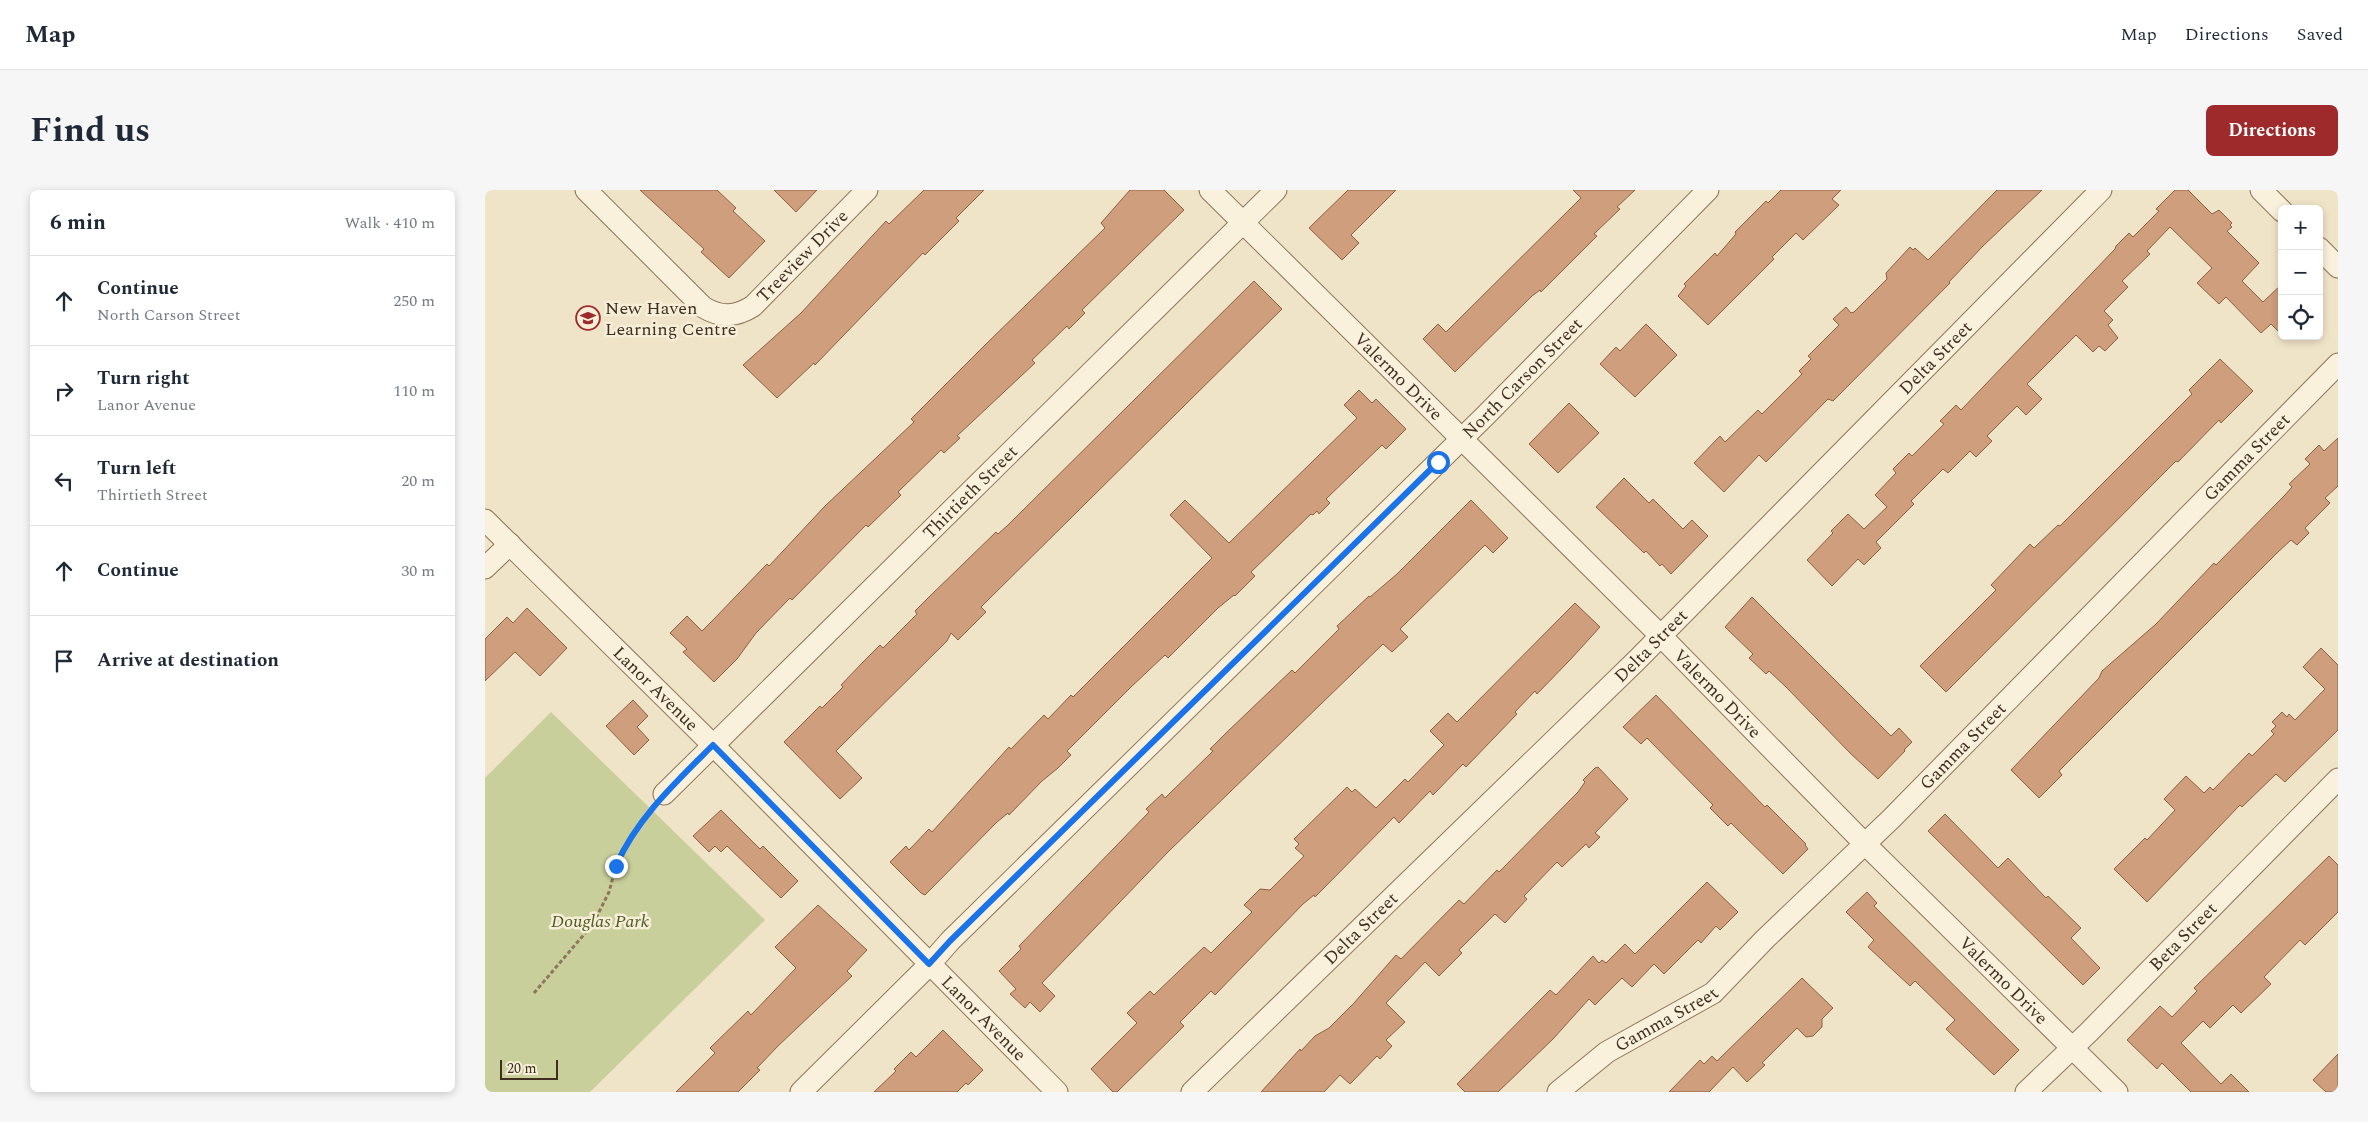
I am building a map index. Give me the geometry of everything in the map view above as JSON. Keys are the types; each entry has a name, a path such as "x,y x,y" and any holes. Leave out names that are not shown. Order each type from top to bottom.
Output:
{"street":[{"name":"Treeview Drive","path":"586,190 703,307 712,313 733,315 753,306 867,190"},
{"name":"Valermo Drive","path":"1210,190 1661,636 1865,844 2117,1092"},
{"name":"Thirtieth Street","path":"664,794 1277,190"},
{"name":"North Carson Street","path":"801,1092 950,941 1461,440 1708,190"},
{"name":"Delta Street","path":"1192,1092 1661,636 2101,190"},
{"path":"2261,190 2278,207"},
{"path":"2321,250 2338,267"},
{"name":"Gamma Street","path":"1558,1092 1607,1052 1713,993 1765,939 1865,844 2338,364"},
{"name":"Lanor Avenue","path":"485,520 713,745 1057,1092"},
{"path":"485,568 510,544"},
{"name":"Beta Street","path":"2026,1092 2072,1048 2338,779"}],"path":[{"path":"534,994 593,924 609,892 616,866 624,847 664,794"}],"green space":[{"name":"Douglas Park","path":"551,712 765,920 590,1092 485,1092 485,778"}],"building":[{"path":"640,190 717,190 736,208 733,211 765,241 729,278 701,252 704,249"},
{"path":"774,190 817,190 796,212"},
{"path":"924,190 984,190 956,218 959,221 925,255 923,253 815,365 814,363 777,398 743,365 801,313 886,221 889,224"},
{"path":"1130,190 1164,190 1184,210 1082,310 1085,313 1069,329 1067,326 1032,360 1035,363 957,436 960,438 944,453 941,450 898,492 901,495 868,527 866,525 792,600 790,598 756,633 737,659 714,682 683,652 687,649 670,633 687,616 702,631 767,564 769,566 825,506 914,422 911,419 985,345 1105,228 1101,223"},
{"path":"1348,190 1396,190 1351,235 1359,243 1342,260 1309,228"},
{"path":"1573,190 1635,190 1617,207 1620,209 1594,234 1597,236 1541,292 1540,290 1532,296 1455,372 1423,339 1438,324 1446,332 1581,198"},
{"path":"1781,190 1841,190 1832,199 1839,205 1803,240 1796,233 1772,257 1774,259 1708,325 1678,296 1686,286 1684,284 1715,253 1717,256 1736,234 1735,232 1766,201 1768,203"},
{"path":"1997,190 2042,190 1983,246 1950,283 1833,401 1828,399 1766,462 1759,455 1724,492 1694,463 1720,436 1725,442 1758,410 1762,414 1802,374 1799,371 1811,359 1808,356 1839,325 1833,319 1846,307 1851,313 1854,312 1887,279 1886,273 1910,247 1913,250 1915,248 1928,260"},
{"path":"2175,190 2188,190 2212,214 2219,210 2232,223 2230,225 2232,227 2227,231 2259,263 2242,281 2263,302 2278,288 2278,331 2271,324 2261,333 2226,297 2219,304 2197,283 2212,268 2170,227 2147,251 2150,254 2122,281 2128,287 2104,311 2113,320 2108,325 2118,338 2105,351 2099,346 2093,352 2076,335 2027,384 2042,399 2026,415 2017,406 1987,436 1992,441 1976,457 1970,451 1948,473 1943,469 1911,501 1914,504 1876,542 1881,548 1864,565 1858,559 1832,586 1807,560 1833,533 1831,531 1848,514 1864,529 1887,507 1875,495 1896,473 1893,469 1909,453 1912,456 1944,424 1940,421 1956,405 1961,410 2116,246 2129,233 2133,237 2159,211 2156,209"},
{"path":"1254,281 1282,309 981,607 986,612 958,640 951,633 947,641 836,751 862,778 840,799 784,742 820,706 822,708 843,687 841,685 880,645 883,648 917,614 915,611 930,596 996,532 998,534 1008,525"},
{"path":"1646,324 1677,355 1635,397 1600,364 1616,347 1620,351"},
{"path":"2220,359 2253,391 2221,423 2219,420 2178,462 2176,461 1946,692 1920,666 1996,590 1991,585 2030,544 2034,548 2058,525 2060,526 2192,394 2189,390"},
{"path":"1359,390 1372,403 1376,399 1406,429 1386,449 1382,445 1326,499 1330,503 1319,514 1317,511 1313,515 1311,514 1251,572 1255,576 1235,596 1218,608 1168,658 1165,655 1130,688 1067,751 1071,755 1058,768 1042,781 1009,815 1008,813 997,822 925,895 921,893 890,862 906,846 909,850 929,829 932,832 1009,747 1011,749 1044,715 1048,719 1071,695 1073,697 1212,558 1170,515 1185,500 1229,543 1357,418 1344,405"},
{"path":"1569,403 1599,433 1558,473 1529,444"},
{"path":"2338,438 2338,486 2325,498 2330,503 2305,528 2309,533 2297,545 2291,540 2277,553 2059,771 2062,775 2039,798 2011,770 2099,678 2102,671 2156,624 2214,563 2216,565 2284,496 2292,487 2289,484 2310,464 2305,459 2319,445 2324,451"},
{"path":"1624,478 1649,503 1653,499 1683,529 1692,520 1708,536 1671,574 1662,564 1660,566 1646,551 1644,553 1596,507"},
{"path":"1471,500 1508,538 1493,553 1485,545 1400,629 1408,637 1392,652 1383,644 1169,851 1042,983 1055,996 1040,1012 1030,1002 1025,1008 1010,994 1016,989 999,971 1021,949 1019,946 1149,812 1146,809 1162,794 1165,798 1213,751 1210,749 1226,733 1292,670 1295,673 1339,629 1337,626 1369,596 1397,574"},
{"path":"1752,597 1891,736 1899,728 1912,742 1878,779 1769,671 1766,674 1749,658 1753,654 1725,627"},
{"path":"1575,603 1600,627 1570,660 1537,694 1535,691 1515,712 1517,714 1466,767 1463,764 1433,795 1430,791 1399,823 1394,817 1315,897 1314,895 1303,904 1215,995 1211,991 1180,1022 1184,1026 1117,1092 1113,1092 1091,1069 1137,1023 1127,1013 1150,991 1154,995 1204,947 1211,953 1252,912 1244,905 1260,889 1270,890 1304,856 1295,848 1299,844 1294,839 1347,787 1352,792 1355,789 1376,808 1405,779 1408,782 1444,745 1430,731 1448,713 1457,722"},
{"path":"527,608 567,648 540,676 515,652 485,681 485,639 507,617 513,623"},
{"path":"2321,648 2338,665 2338,730 2285,782 2276,774 2242,807 2240,805 2147,902 2114,869 2145,838 2147,840 2175,810 2164,799 2186,776 2204,793 2210,787 2213,790 2249,753 2252,756 2274,734 2271,731 2276,726 2272,722 2282,712 2287,717 2289,714 2295,720 2325,689 2303,667"},
{"path":"1656,695 1765,807 1767,805 1806,844 1808,849 1783,874 1731,823 1728,826 1710,808 1713,805 1647,738 1641,744 1623,727"},
{"path":"633,700 648,716 637,727 649,740 634,755 606,726"},
{"path":"1598,767 1628,799 1595,833 1600,837 1589,848 1586,844 1562,867 1557,862 1524,896 1527,899 1505,923 1495,914 1459,950 1462,953 1439,976 1425,962 1386,1003 1405,1022 1386,1040 1392,1046 1380,1059 1377,1056 1350,1084 1340,1075 1324,1092 1261,1092 1300,1049 1301,1051 1315,1036 1329,1028 1354,1003 1396,955 1401,959 1459,900 1464,904 1497,870 1499,872 1578,792 1585,782 1583,780"},
{"path":"721,810 760,849 763,846 798,881 781,898 727,846 721,852 715,846 709,852 693,836"},
{"path":"1945,814 1998,868 2008,858 2046,898 2048,896 2081,928 2071,938 2100,968 2083,985 1928,831"},
{"path":"2329,856 2338,865 2338,912 2305,945 2300,940 2264,977 2271,984 2241,1013 2233,1005 2210,1028 2203,1021 2181,1043 2221,1084 2231,1074 2249,1092 2191,1092 2162,1063 2157,1069 2127,1040 2160,1006 2172,1017 2197,991 2194,988"},
{"path":"1707,882 1738,912 1720,930 1716,926 1701,943 1698,940 1664,974 1654,964 1632,987 1622,978 1595,1005 1589,999 1553,1039 1498,1092 1465,1092 1457,1084 1550,990 1556,995 1593,956 1599,963 1602,960 1606,963 1625,944 1635,954"},
{"path":"1867,892 1877,903 1874,906 2019,1050 1994,1075 1946,1029 1955,1020 1915,981 1910,986 1868,947 1874,940 1846,912"},
{"path":"818,905 867,950 847,971 852,976 778,1046 757,1068 760,1070 738,1092 676,1092 715,1053 710,1048 748,1011 751,1015 796,968 775,947"},
{"path":"1802,978 1833,1008 1822,1019 1822,1027 1813,1036 1806,1037 1797,1028 1762,1063 1765,1065 1747,1082 1733,1067 1709,1092 1669,1092 1700,1060 1704,1064 1712,1056 1717,1061"},
{"path":"943,1030 983,1070 968,1085 966,1083 957,1092 874,1092 896,1071 894,1069 911,1052 916,1057"},
{"path":"2338,1054 2338,1092 2326,1092 2313,1080"}],"place":[{"name":"New Haven Learning Centre","path":"588,318"}],"route":[{"path":"616,866 624,847 664,794 713,745 929,964 950,941 1438,462"}]}
